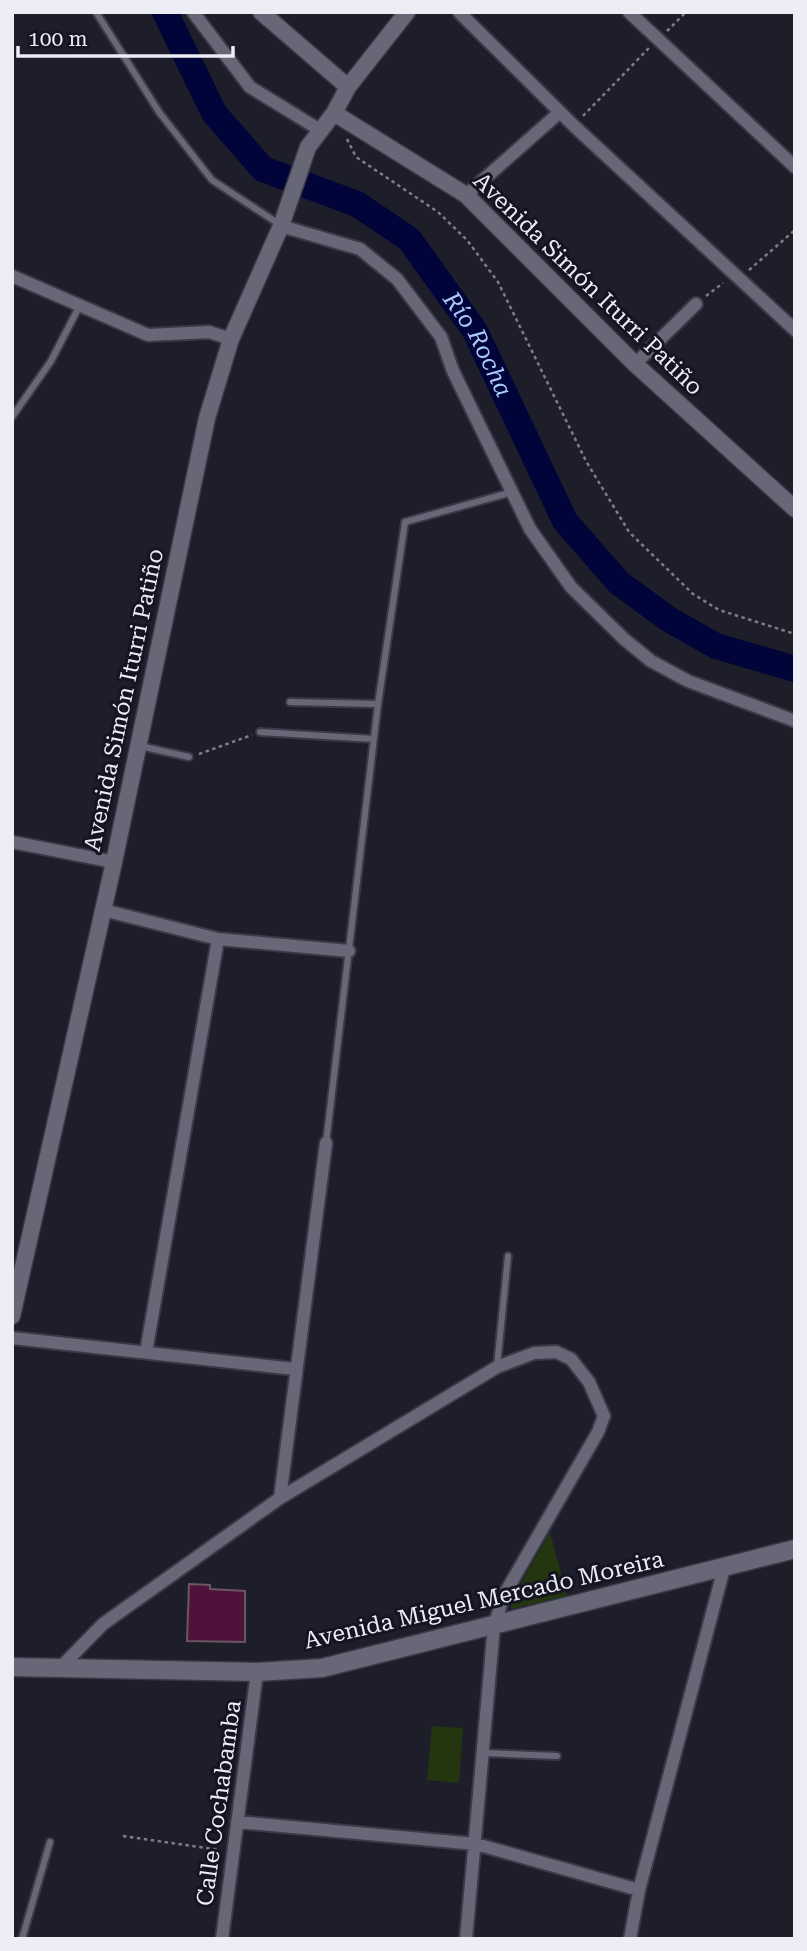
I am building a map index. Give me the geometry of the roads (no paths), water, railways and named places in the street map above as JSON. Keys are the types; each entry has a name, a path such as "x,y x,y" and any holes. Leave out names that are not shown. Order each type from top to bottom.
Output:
{"main road":[{"name":"Avenida Miguel Mercado Moreira","path":"12,1667 257,1672 322,1668 795,1549"}],"street":[{"path":"193,12 250,87 320,130"},
{"path":"261,12 348,87"},
{"name":"Avenida Simón Iturri Patiño","path":"12,1316 114,862 207,418 231,339 281,226 307,147 334,113 348,87 407,12"},
{"path":"459,12 573,125 795,330"},
{"path":"629,12 795,167"},
{"path":"466,195 560,112"},
{"name":"Avenida Simón Iturri Patiño","path":"334,113 466,195 635,364 795,509"},
{"path":"281,226 360,249 397,279 441,337 453,371 530,529 571,587 651,661 688,681 795,721"},
{"path":"12,276 148,335 209,332 231,339"},
{"path":"635,364 696,304"},
{"path":"12,842 114,862"},
{"path":"103,910 218,939 349,951"},
{"path":"146,1352 218,939"},
{"path":"280,1498 326,1143"},
{"path":"12,1338 295,1369"},
{"path":"59,1669 103,1624 280,1498 497,1367 534,1353 556,1352 571,1359 589,1382 604,1416 598,1432 504,1595 494,1626 485,1753 466,1939"},
{"path":"630,1939 639,1890 724,1568"},
{"name":"Calle Cochabamba","path":"222,1939 257,1672"},
{"path":"237,1822 476,1844 639,1890"}],"lane":[{"path":"96,12 159,112 212,180 281,226"},
{"path":"12,417 51,361 79,307"},
{"path":"326,1143 378,704 405,522 513,492"},
{"path":"290,702 378,704"},
{"path":"260,732 374,739"},
{"path":"138,746 189,757"},
{"path":"497,1367 508,1256"},
{"path":"485,1753 557,1756"},
{"path":"22,1939 50,1842"}],"waterway":[{"name":"Río Rocha","path":"165,12 214,113 263,169 357,204 409,239 475,331 565,521 619,583 670,620 716,646 795,669"}]}
